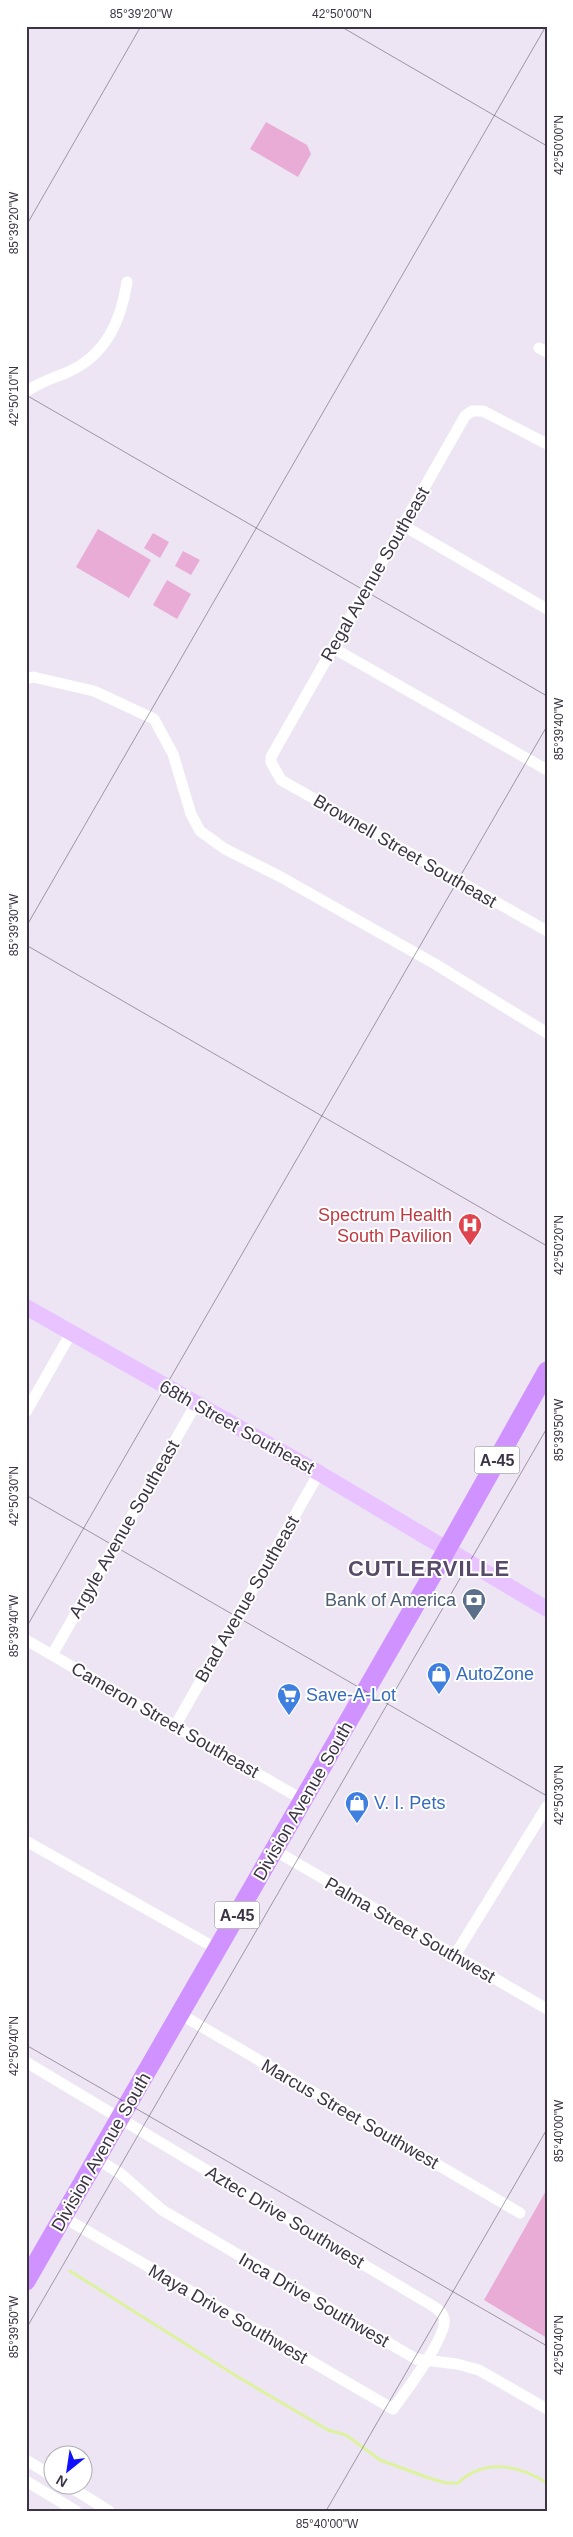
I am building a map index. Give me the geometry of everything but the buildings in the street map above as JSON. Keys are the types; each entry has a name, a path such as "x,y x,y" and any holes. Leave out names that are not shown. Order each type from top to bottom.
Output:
{"main road":[{"name":"68th Street Southeast","path":"26,1307 319,1473 448,1548 547,1609"},
{"name":"Division Avenue South","path":"28,2272 97,2159 544,1382"}],"street":[{"path":"26,392 38,384 78,366 100,349 117,323 127,282"},
{"name":"Regal Avenue Southeast","path":"271,762 275,747 404,526 465,416 472,410 483,411 497,416 547,444"},
{"path":"404,526 547,609"},
{"path":"333,648 547,770"},
{"path":"26,679 33,677 79,686 128,705 154,719 173,754 191,814 200,831 225,849 279,876 435,964 547,1032"},
{"name":"Brownell Street Southeast","path":"271,762 281,780 547,931"},
{"path":"26,1412 71,1333"},
{"name":"Argyle Avenue Southeast","path":"52,1654 196,1404"},
{"name":"Brad Avenue Southeast","path":"175,1726 319,1473"},
{"name":"Cameron Street Southeast","path":"26,1640 303,1800"},
{"path":"455,1955 547,1806"},
{"path":"26,1841 217,1950"},
{"name":"Palma Street Southwest","path":"274,1850 547,2009"},
{"name":"Marcus Street Southwest","path":"180,2014 520,2213"},
{"name":"Aztec Drive Southwest","path":"26,2062 441,2312 444,2320 442,2331 425,2362"},
{"name":"Inca Drive Southwest","path":"97,2159 121,2174 162,2210 407,2354 425,2362 457,2364 479,2370 547,2410"},
{"name":"Maya Drive Southwest","path":"63,2216 393,2409 413,2383 425,2362"},
{"path":"26,2460 42,2470"},
{"path":"26,2481 76,2511"},
{"path":"82,2494 109,2511"}],"shaded area":[{"path":"266,122 307,145 311,154 298,177 250,149"},
{"path":"98,529 151,560 129,598 76,567"},
{"path":"153,533 169,542 160,558 144,548"},
{"path":"183,551 200,560 191,575 175,566"},
{"path":"167,580 191,594 177,619 153,605"},
{"path":"547,2189 547,2338 484,2300"}],"waterway":[{"path":"70,2271 238,2377 328,2430 346,2435 380,2460 446,2483 458,2483 468,2475 490,2467 513,2468 547,2483"}],"place":[{"name":"Spectrum Health South Pavilion","path":"470,1246"},
{"name":"Bank of America","path":"474,1621"},
{"name":"AutoZone","path":"439,1695"},
{"name":"Save-A-Lot","path":"289,1716"},
{"name":"V. I. Pets","path":"357,1824"}],"district":[{"name":"CUTLERVILLE","path":"429,1568"}]}
